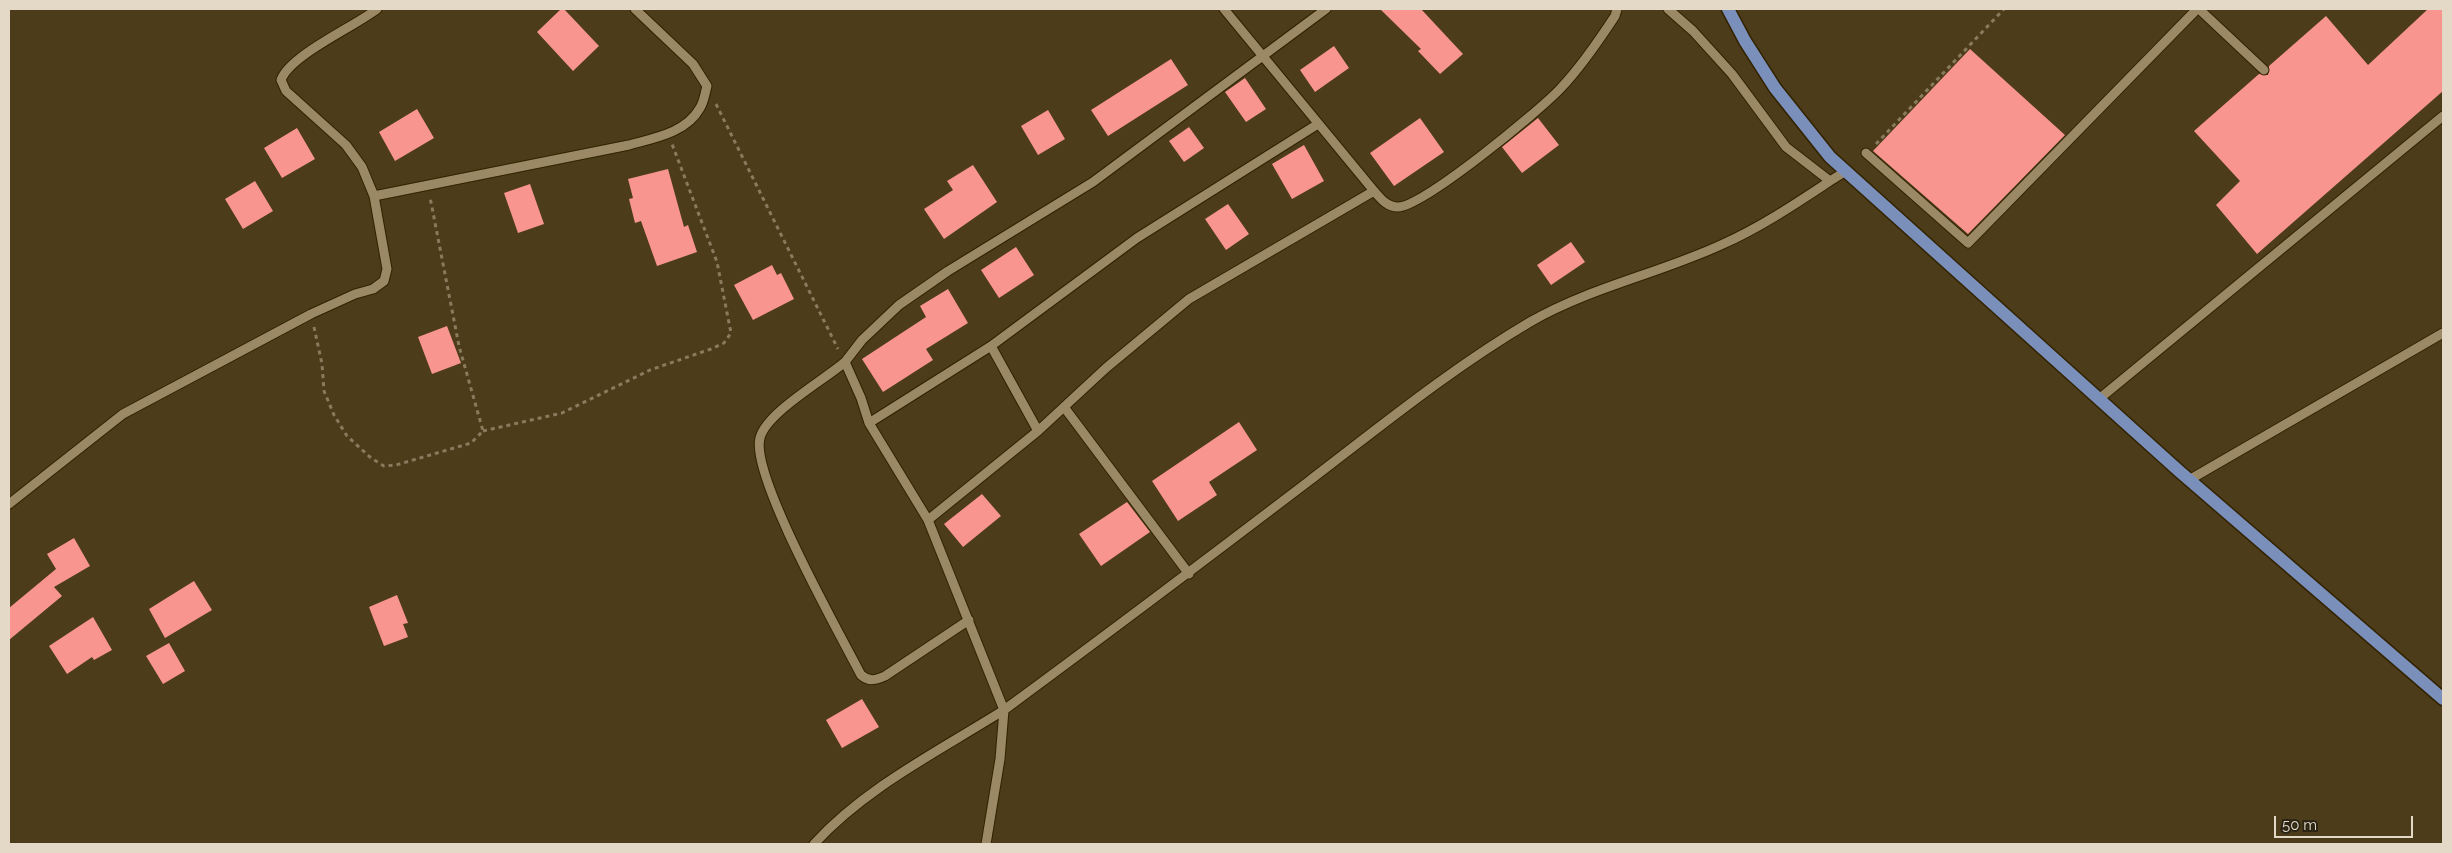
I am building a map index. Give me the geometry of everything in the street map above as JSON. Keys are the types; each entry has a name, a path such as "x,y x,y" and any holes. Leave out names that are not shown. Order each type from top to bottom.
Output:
{"main road":[{"path":"1728,9 1745,41 1775,88 1817,142 1846,171 2189,480 2443,699"}],"street":[{"path":"9,504 124,414 311,314 355,294 373,289 384,281 387,269 374,196 362,167 346,145 286,92 282,80 285,71 316,47 355,25 377,9"},
{"path":"374,196 629,145 668,134 688,122 700,108 707,86 693,64 635,9"},
{"path":"1224,9 1385,204 1396,207 1420,200 1479,156 1559,89 1587,58 1615,16 1617,9"},
{"path":"969,620 885,676 877,680 866,679 861,675 798,554 769,487 759,453 760,438 765,427 786,406 844,362 862,340 899,305 948,271 1093,182 1326,9"},
{"path":"1668,9 1693,31 1732,74 1786,147 1830,181"},
{"path":"1866,153 1968,243 2198,9 2264,70"},
{"path":"2099,399 2443,116"},
{"path":"869,423 991,346 1137,238 1318,124"},
{"path":"814,844 844,814 904,770 1004,710 1190,574 1435,385 1532,321 1604,288 1722,245 1772,219 1846,171"},
{"path":"928,520 1038,431 1106,368 1189,299 1374,191"},
{"path":"2189,480 2443,333"},
{"path":"991,346 1038,431"},
{"path":"844,362 861,398 869,423 928,520 1004,710 1000,759 986,844"},
{"path":"1064,407 1190,574"}],"path":[{"path":"1866,153 1885,136 2004,9"},
{"path":"707,86 844,362"},
{"path":"311,314 322,364 324,391 334,415 347,436 371,458 384,466 396,465 471,443 483,431 562,413 650,370 711,349 724,342 731,332 717,262 668,134"},
{"path":"427,184 459,346 483,431"}],"building":[{"path":"561,9 564,9 599,46 573,71 537,32"},
{"path":"1380,9 1421,9 1463,54 1440,74 1418,51 1421,49"},
{"path":"2428,9 2443,9 2443,91 2257,254 2216,205 2240,181 2194,131 2259,74 2268,75 2269,66 2326,16 2368,65"},
{"path":"1334,46 1349,68 1315,92 1300,70"},
{"path":"1970,49 2065,135 1968,234 1873,151"},
{"path":"1171,59 1188,85 1108,136 1091,110"},
{"path":"1245,78 1266,109 1246,122 1225,92"},
{"path":"417,109 434,138 395,161 379,132"},
{"path":"1048,110 1065,139 1038,155 1021,126"},
{"path":"1420,118 1444,152 1394,186 1370,153"},
{"path":"1538,118 1559,145 1522,173 1502,147"},
{"path":"1189,127 1204,148 1184,162 1169,141"},
{"path":"297,128 315,159 282,178 264,148"},
{"path":"1304,145 1324,181 1292,199 1272,164"},
{"path":"973,165 997,202 944,239 924,209 953,190 947,181"},
{"path":"668,169 684,227 688,225 697,252 657,266 641,221 635,223 629,199 633,198 628,179"},
{"path":"255,181 273,211 243,229 225,199"},
{"path":"530,184 544,224 518,233 504,193"},
{"path":"1228,204 1249,234 1226,250 1205,219"},
{"path":"1571,242 1585,262 1551,285 1537,265"},
{"path":"1016,247 1034,275 999,298 981,270"},
{"path":"772,265 777,275 781,273 794,299 753,320 734,285"},
{"path":"948,289 968,323 926,349 933,360 883,392 862,359 926,317 920,306"},
{"path":"447,326 461,363 432,374 418,337"},
{"path":"1239,422 1257,450 1209,482 1217,495 1178,521 1152,481"},
{"path":"982,494 1001,516 963,547 944,524"},
{"path":"1127,502 1150,532 1101,566 1079,534"},
{"path":"74,538 90,566 54,587 62,596 9,640 9,608 56,569 47,554"},
{"path":"194,581 212,610 165,638 149,609"},
{"path":"397,595 408,623 403,624 408,637 384,646 369,607"},
{"path":"93,617 112,650 94,660 92,657 67,674 49,646"},
{"path":"169,643 185,671 163,684 146,656"},
{"path":"862,699 879,727 842,748 826,720"}]}
